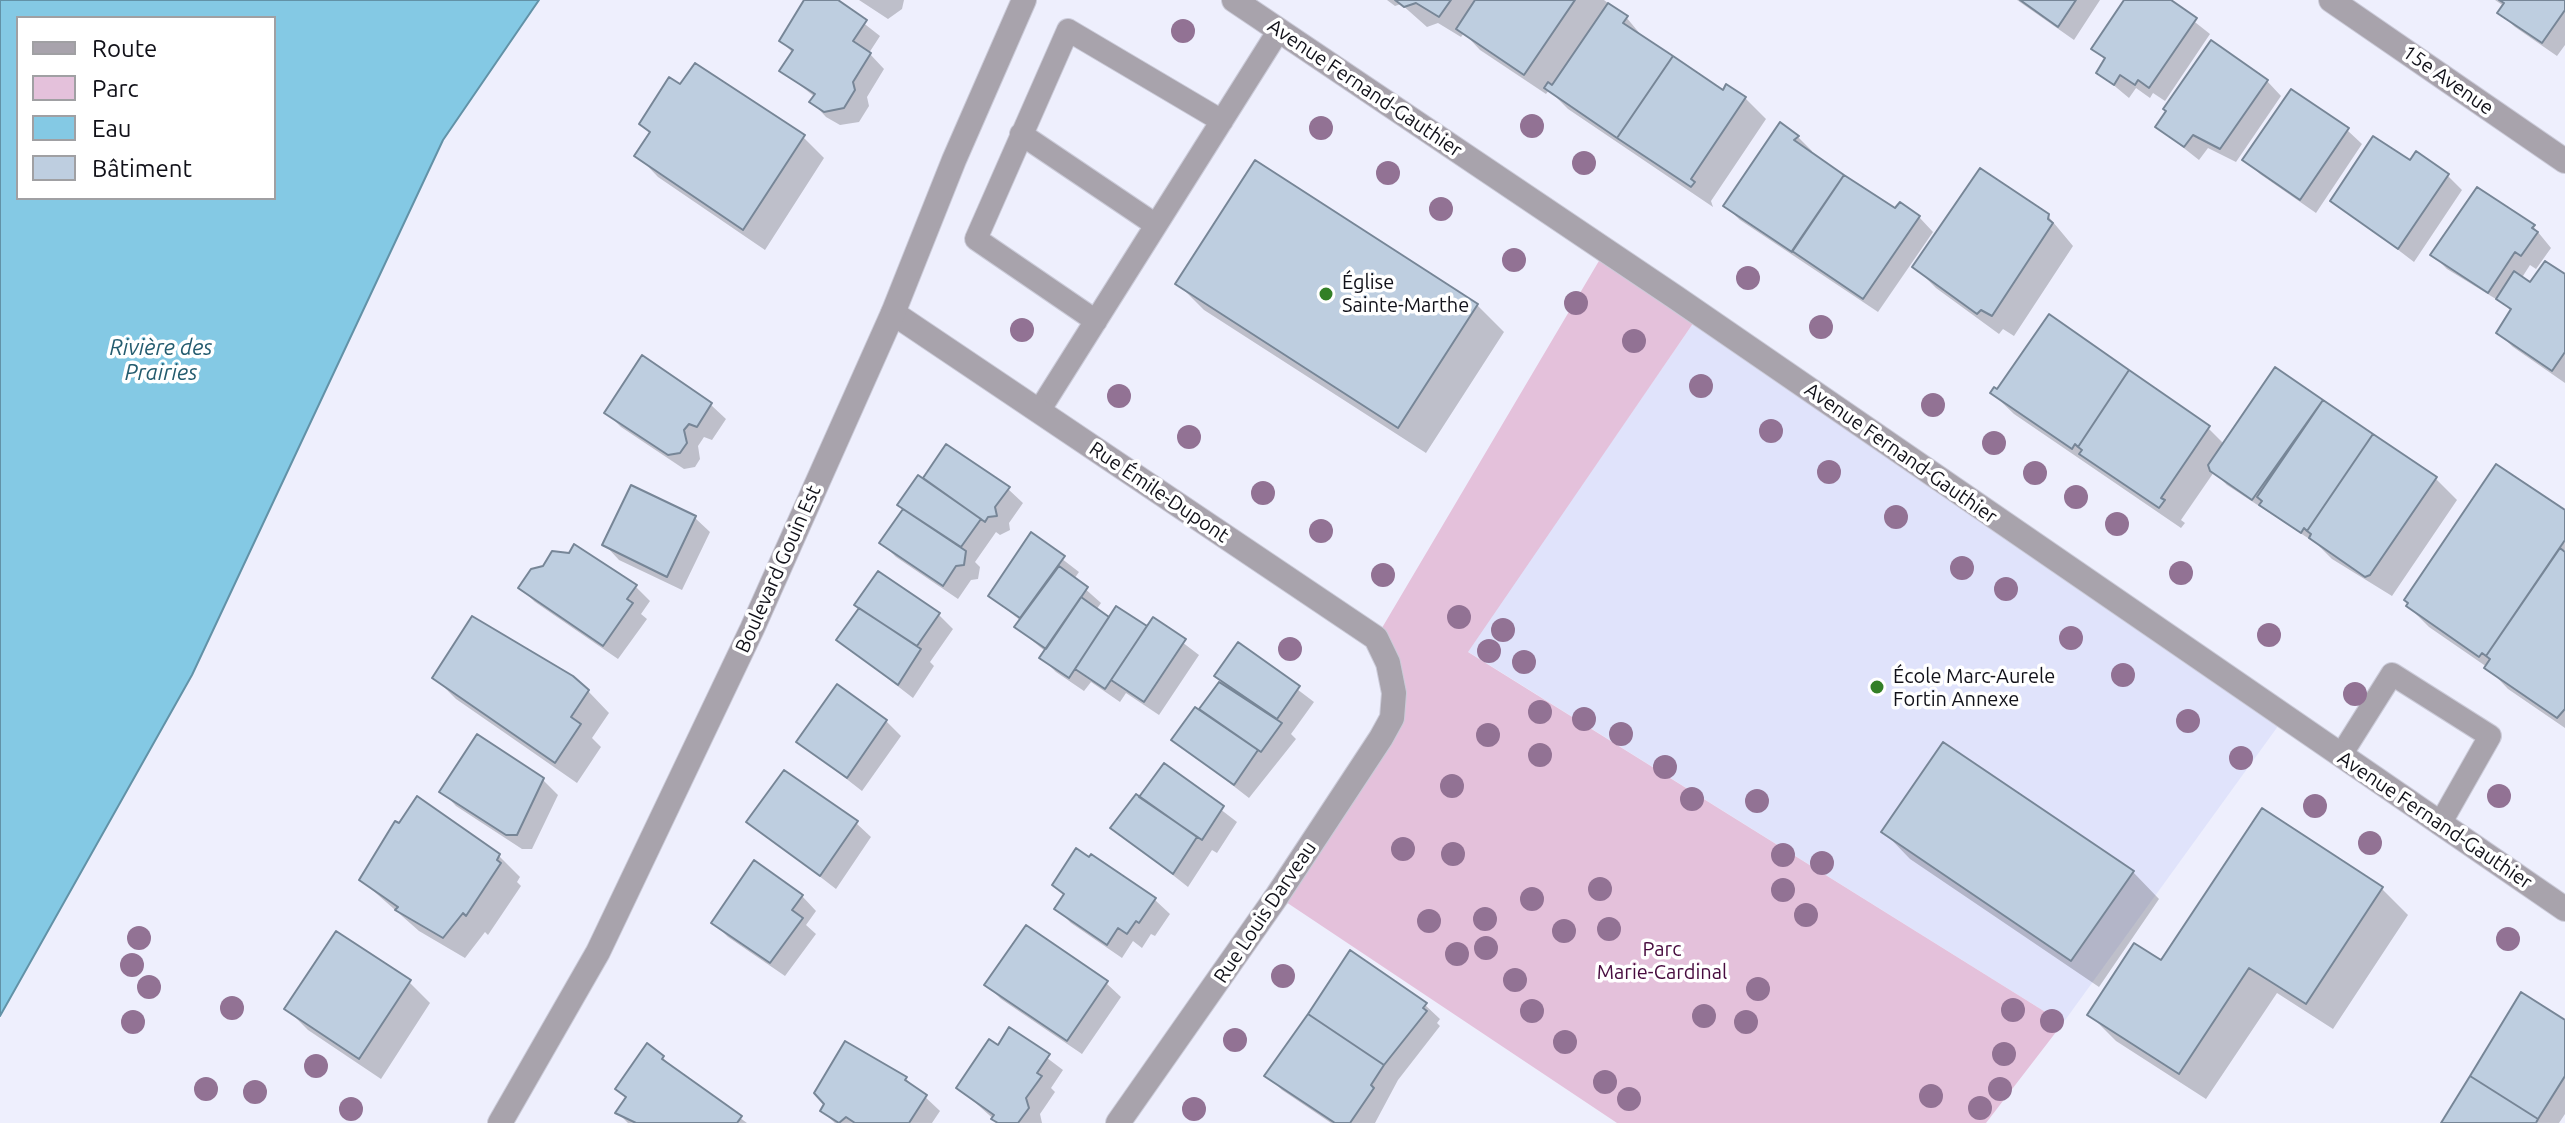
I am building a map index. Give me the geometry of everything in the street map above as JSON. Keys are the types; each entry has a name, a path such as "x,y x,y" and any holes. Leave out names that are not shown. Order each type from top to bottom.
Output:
{"street":[{"name":"Boulevard Gouin Est","path":"500,1123 605,938 752,629 893,313 954,160 1024,0"},
{"name":"Avenue Fernand-Gauthier","path":"1234,0 1641,273 2565,909"},
{"name":"15e Avenue","path":"2331,0 2565,161"},
{"name":"Rue Émile-Dupont","path":"893,313 1376,638 1388,663 1394,693"},
{"name":"Rue Louis Darveau","path":"1118,1123 1277,896 1381,738 1392,718 1394,693"}],"lane":[{"path":"1096,321 976,239 1068,30 1222,121"},
{"path":"1039,411 1279,30"},
{"path":"1021,134 1156,225"},
{"path":"2341,755 2392,674 2490,736 2440,824"}],"shaded area":[{"name":"École Marc-Aurele Fortin Annexe","path":"1694,322 2281,722 2063,1023 1467,651"}],"green space":[{"name":"Parc Marie-Cardinal","path":"1606,249 1694,322 1468,652 2063,1023 1986,1123 1617,1123 1277,896 1392,718 1376,638"}],"water":[{"name":"Rivière des Prairies","path":"0,0 539,0 443,140 192,675 0,1016"}],"building":[{"path":"804,0 838,0 867,20 853,41 871,53 853,82 855,90 844,108 824,112 809,102 815,94 779,71 793,50 779,41"},
{"path":"1395,0 1451,0 1439,17 1416,3 1404,7"},
{"path":"1475,0 1575,0 1524,75 1456,29"},
{"path":"2020,0 2076,0 2058,27"},
{"path":"2124,0 2171,0 2197,18 2149,88 2138,80 2135,85 2120,75 2114,85 2096,73 2105,58 2091,49"},
{"path":"2499,0 2565,0 2565,10 2542,43 2497,13 2504,3"},
{"path":"1608,3 1628,16 1623,23 1673,56 1617,138 1544,88 1548,82 1552,85"},
{"path":"2211,40 2268,80 2220,149 2193,135 2184,147 2155,127 2166,111 2163,109"},
{"path":"1673,56 1723,90 1726,84 1746,97 1691,179 1695,182 1691,187 1617,138"},
{"path":"695,63 805,135 743,230 634,156 650,132 639,124 669,77 680,84"},
{"path":"2291,89 2349,128 2300,200 2242,160"},
{"path":"1780,122 1799,136 1794,140 1844,175 1792,252 1723,206"},
{"path":"2373,136 2410,160 2416,151 2449,174 2398,249 2330,201"},
{"name":"Église Sainte-Marthe","path":"1255,160 1478,304 1398,428 1175,284"},
{"path":"1980,168 2049,214 2048,219 2053,223 1992,316 1981,310 1977,314 1912,267"},
{"path":"1844,175 1895,208 1900,202 1920,216 1863,299 1792,251"},
{"path":"2477,187 2535,225 2532,228 2538,232 2521,256 2515,252 2488,293 2430,255"},
{"path":"2545,261 2565,274 2565,352 2552,371 2496,333 2511,309 2496,299 2514,271 2530,282"},
{"path":"2049,314 2129,370 2078,447 2075,444 2072,449 1990,393 1994,387 1997,389"},
{"path":"642,355 712,403 697,427 689,424 684,430 687,443 680,453 668,455 604,413"},
{"path":"2275,367 2323,400 2252,500 2210,471 2208,465"},
{"path":"2129,370 2210,426 2161,498 2165,500 2159,508 2079,454 2082,450 2078,447"},
{"path":"2323,400 2373,434 2307,531 2304,528 2301,533 2259,505 2262,501 2257,497"},
{"path":"2373,434 2437,477 2370,575 2365,577 2309,538 2311,534 2307,531"},
{"path":"946,444 1010,487 995,507 997,516 988,517 985,522 923,478"},
{"path":"2496,464 2565,510 2565,540 2486,656 2482,653 2479,657 2406,606 2408,603 2404,600"},
{"path":"918,475 981,519 961,547 897,505"},
{"path":"631,485 696,516 667,577 602,545"},
{"path":"903,509 966,551 964,565 956,566 943,586 879,543"},
{"path":"1031,532 1065,556 1020,618 988,596"},
{"path":"574,544 637,585 627,599 633,603 603,646 518,588 531,569 543,566 552,551 569,553"},
{"path":"2560,548 2565,552 2565,709 2557,718 2484,668 2490,659 2486,656"},
{"path":"1059,566 1088,587 1046,649 1014,627"},
{"path":"878,571 940,613 917,646 854,605"},
{"path":"1081,597 1109,617 1069,678 1039,658"},
{"path":"1116,606 1147,626 1105,689 1075,669"},
{"path":"859,608 921,649 898,685 836,640"},
{"path":"472,616 573,676 589,690 571,717 581,724 555,763 432,678"},
{"path":"1153,617 1186,639 1144,702 1111,680"},
{"path":"1238,642 1300,686 1277,719 1214,676"},
{"path":"1219,682 1282,723 1261,752 1199,709"},
{"path":"837,684 887,720 847,778 796,742"},
{"path":"1195,707 1258,750 1234,785 1171,740"},
{"path":"477,734 544,778 517,835 506,835 439,792"},
{"path":"1943,742 2134,871 2071,961 1881,832"},
{"path":"1164,763 1224,806 1202,840 1139,797"},
{"path":"784,770 858,821 820,876 746,822"},
{"path":"1136,794 1197,837 1173,874 1110,828"},
{"path":"417,796 500,854 497,860 501,863 466,916 463,913 443,938 395,910 398,907 359,880 395,821 399,823"},
{"path":"2262,808 2383,887 2306,1004 2249,968 2179,1074 2087,1015 2134,943 2161,960"},
{"path":"1076,848 1089,857 1091,854 1156,898 1139,923 1136,921 1127,934 1118,928 1107,945 1054,909 1064,894 1052,885"},
{"path":"754,860 803,895 792,910 803,918 770,963 711,923"},
{"path":"1026,925 1108,981 1067,1041 984,985"},
{"path":"336,931 411,980 359,1059 284,1009"},
{"path":"1350,950 1427,1003 1423,1008 1427,1011 1384,1065 1308,1014"},
{"path":"2521,992 2565,1020 2565,1076 2538,1119 2470,1076"},
{"path":"1308,1014 1384,1065 1371,1085 1374,1088 1350,1123 1335,1123 1264,1076"},
{"path":"1009,1027 1050,1054 1037,1073 1042,1076 1026,1098 1029,1108 1018,1123 998,1123 991,1119 994,1115 956,1088 989,1039 998,1045"},
{"path":"845,1041 907,1077 905,1080 927,1095 909,1123 855,1123 846,1117 839,1123 820,1111 824,1104 814,1093"},
{"path":"647,1043 664,1056 662,1059 742,1116 737,1123 636,1123 615,1113 626,1097 615,1089"},
{"path":"2470,1076 2538,1119 2536,1123 2441,1123"}],"place":[{"name":"Église Sainte-Marthe","path":"1326,294"},
{"name":"École Marc-Aurele Fortin Annexe","path":"1877,687"}]}
